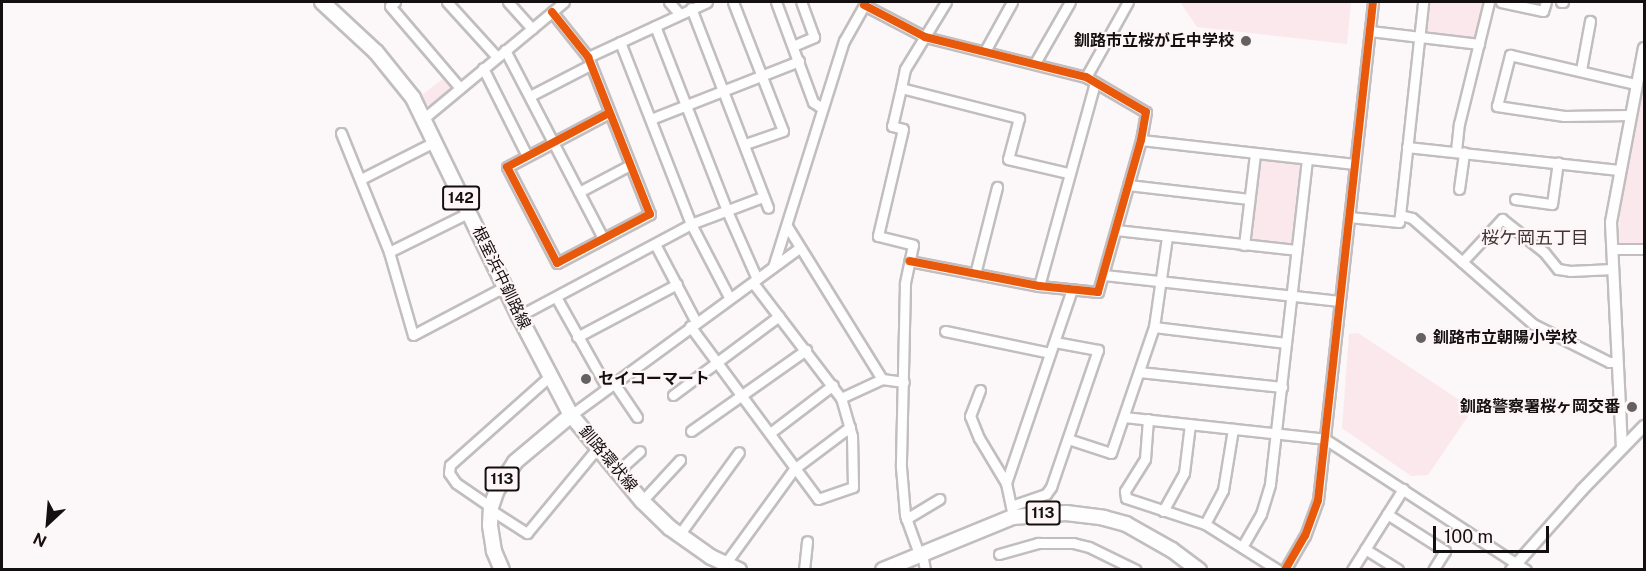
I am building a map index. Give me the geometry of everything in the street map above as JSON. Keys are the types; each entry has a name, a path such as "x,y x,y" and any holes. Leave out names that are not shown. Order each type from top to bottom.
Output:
{"main road":[{"name":"根室浜中釧路線","path":"322,2 394,70 423,118 504,287 571,415"},
{"name":"釧路環状線","path":"502,570 492,539 491,509 500,483 515,462 571,415 619,470 642,501 679,535 725,564 739,570"},
{"name":"113","path":"883,570 1012,511 1066,513 1104,518 1144,534 1199,570"}],"street":[{"path":"395,2 390,6 460,88"},
{"path":"447,2 497,57"},
{"path":"508,2 532,29"},
{"path":"423,118 564,2"},
{"path":"669,2 679,13"},
{"path":"530,96 620,42 707,2"},
{"path":"733,2 783,131 745,144"},
{"path":"776,2 813,102 822,108"},
{"path":"793,46 814,37 801,2"},
{"path":"925,570 921,554 906,519 901,457 905,284 913,245 878,236 903,129 892,126 905,69 946,2"},
{"path":"985,51 1012,2"},
{"path":"1035,63 1070,2"},
{"path":"1086,77 1128,2"},
{"path":"1285,570 1305,536 1318,500 1373,2"},
{"path":"1349,217 1399,222 1423,2"},
{"path":"1459,189 1459,124 1489,2"},
{"path":"1501,2 1543,11 1546,2"},
{"path":"773,267 843,41 865,3 925,37 1086,77 1146,112 1141,140 1098,292 1039,286 909,261"},
{"path":"691,8 768,208"},
{"path":"552,12 589,61 650,214 557,263 507,166 609,113"},
{"path":"1581,70 1590,21"},
{"path":"655,26 755,281 841,398 850,427 853,487 818,499 715,361 693,324 677,284 655,244"},
{"path":"1370,31 1479,44"},
{"path":"620,42 691,225 729,297"},
{"path":"1622,448 1611,222 1619,170 1644,48"},
{"path":"505,50 603,238"},
{"path":"1630,115 1564,116 1497,106 1510,55 1636,84"},
{"path":"651,119 799,62"},
{"path":"483,68 527,156"},
{"path":"1039,286 1068,173 1095,83"},
{"path":"901,88 1019,118 1008,159 1068,173"},
{"path":"341,133 389,252 412,335 504,287"},
{"path":"1141,140 1355,164"},
{"path":"361,179 434,142"},
{"path":"1407,147 1619,170"},
{"path":"1244,244 1255,154"},
{"path":"1242,547 1261,514 1270,484 1306,159"},
{"path":"1515,199 1552,204 1558,162"},
{"path":"579,192 630,165"},
{"path":"1128,185 1249,199"},
{"path":"975,274 997,187"},
{"path":"519,316 691,225 764,197"},
{"path":"389,252 468,213"},
{"path":"1400,214 1412,218 1533,324 1609,362 1617,362"},
{"path":"1462,262 1502,219 1544,252 1558,269 1570,271 1613,269"},
{"path":"787,226 882,379"},
{"path":"1116,230 1296,250"},
{"path":"1068,439 1111,453 1154,327 1167,237"},
{"path":"571,415 729,297 755,281 799,248"},
{"path":"1612,249 1644,249"},
{"path":"1104,275 1340,301"},
{"path":"578,337 677,284"},
{"path":"1006,483 1072,290"},
{"path":"556,297 578,337 610,386 637,417"},
{"path":"673,395 715,361 779,316"},
{"path":"1154,327 1286,343"},
{"path":"945,332 1050,353"},
{"path":"980,390 970,416 979,438 1006,483 1012,511 1027,498 1046,494 1052,488 1098,350 1055,342"},
{"path":"691,431 806,350"},
{"path":"1139,372 1282,387"},
{"path":"550,376 450,465 450,473 456,483 527,533 599,446"},
{"path":"841,398 882,379 904,382"},
{"path":"770,433 833,385"},
{"path":"1125,417 1325,439 1518,567 1644,426"},
{"path":"1148,419 1145,459 1125,491 1126,498 1204,524 1278,570"},
{"path":"1163,511 1184,473 1190,424"},
{"path":"725,564 794,469 850,427"},
{"path":"1204,524 1223,490 1233,429"},
{"path":"619,470 640,451"},
{"path":"679,535 740,452"},
{"path":"642,501 680,460"},
{"path":"1352,570 1403,489"},
{"path":"906,519 939,499"},
{"path":"1387,514 1445,550 1433,570"},
{"path":"804,570 807,542"},
{"path":"999,554 1038,543 1073,543 1089,547 1136,570"},
{"path":"1365,549 1398,570"}],"shaded area":[{"path":"1180,2 1351,2 1347,44 1197,27"},
{"path":"1428,2 1484,2 1476,39 1429,34 1424,30"},
{"path":"445,77 452,84 452,91 432,106 427,104 422,95"},
{"path":"1644,82 1644,244 1619,244 1620,200"},
{"path":"1259,160 1300,165 1291,245 1250,241"},
{"path":"1358,333 1473,409 1428,475 1411,476 1342,428 1349,334"}],"cycle path":[{"path":"1285,570 1305,536 1318,500 1373,2"},
{"path":"864,5 925,37 1086,77 1146,112 1141,140 1098,292 1039,286 909,261"},
{"path":"552,12 588,57 650,214 557,263 507,167 609,113"}],"place":[{"name":"釧路市立桜が丘中学校","path":"1246,41"},
{"name":"釧路市立朝陽小学校","path":"1421,338"},
{"name":"セイコーマート","path":"586,379"},
{"name":"釧路警察署桜ヶ岡交番","path":"1632,407"}],"district":[{"name":"桜ケ岡五丁目","path":"1535,238"}]}
